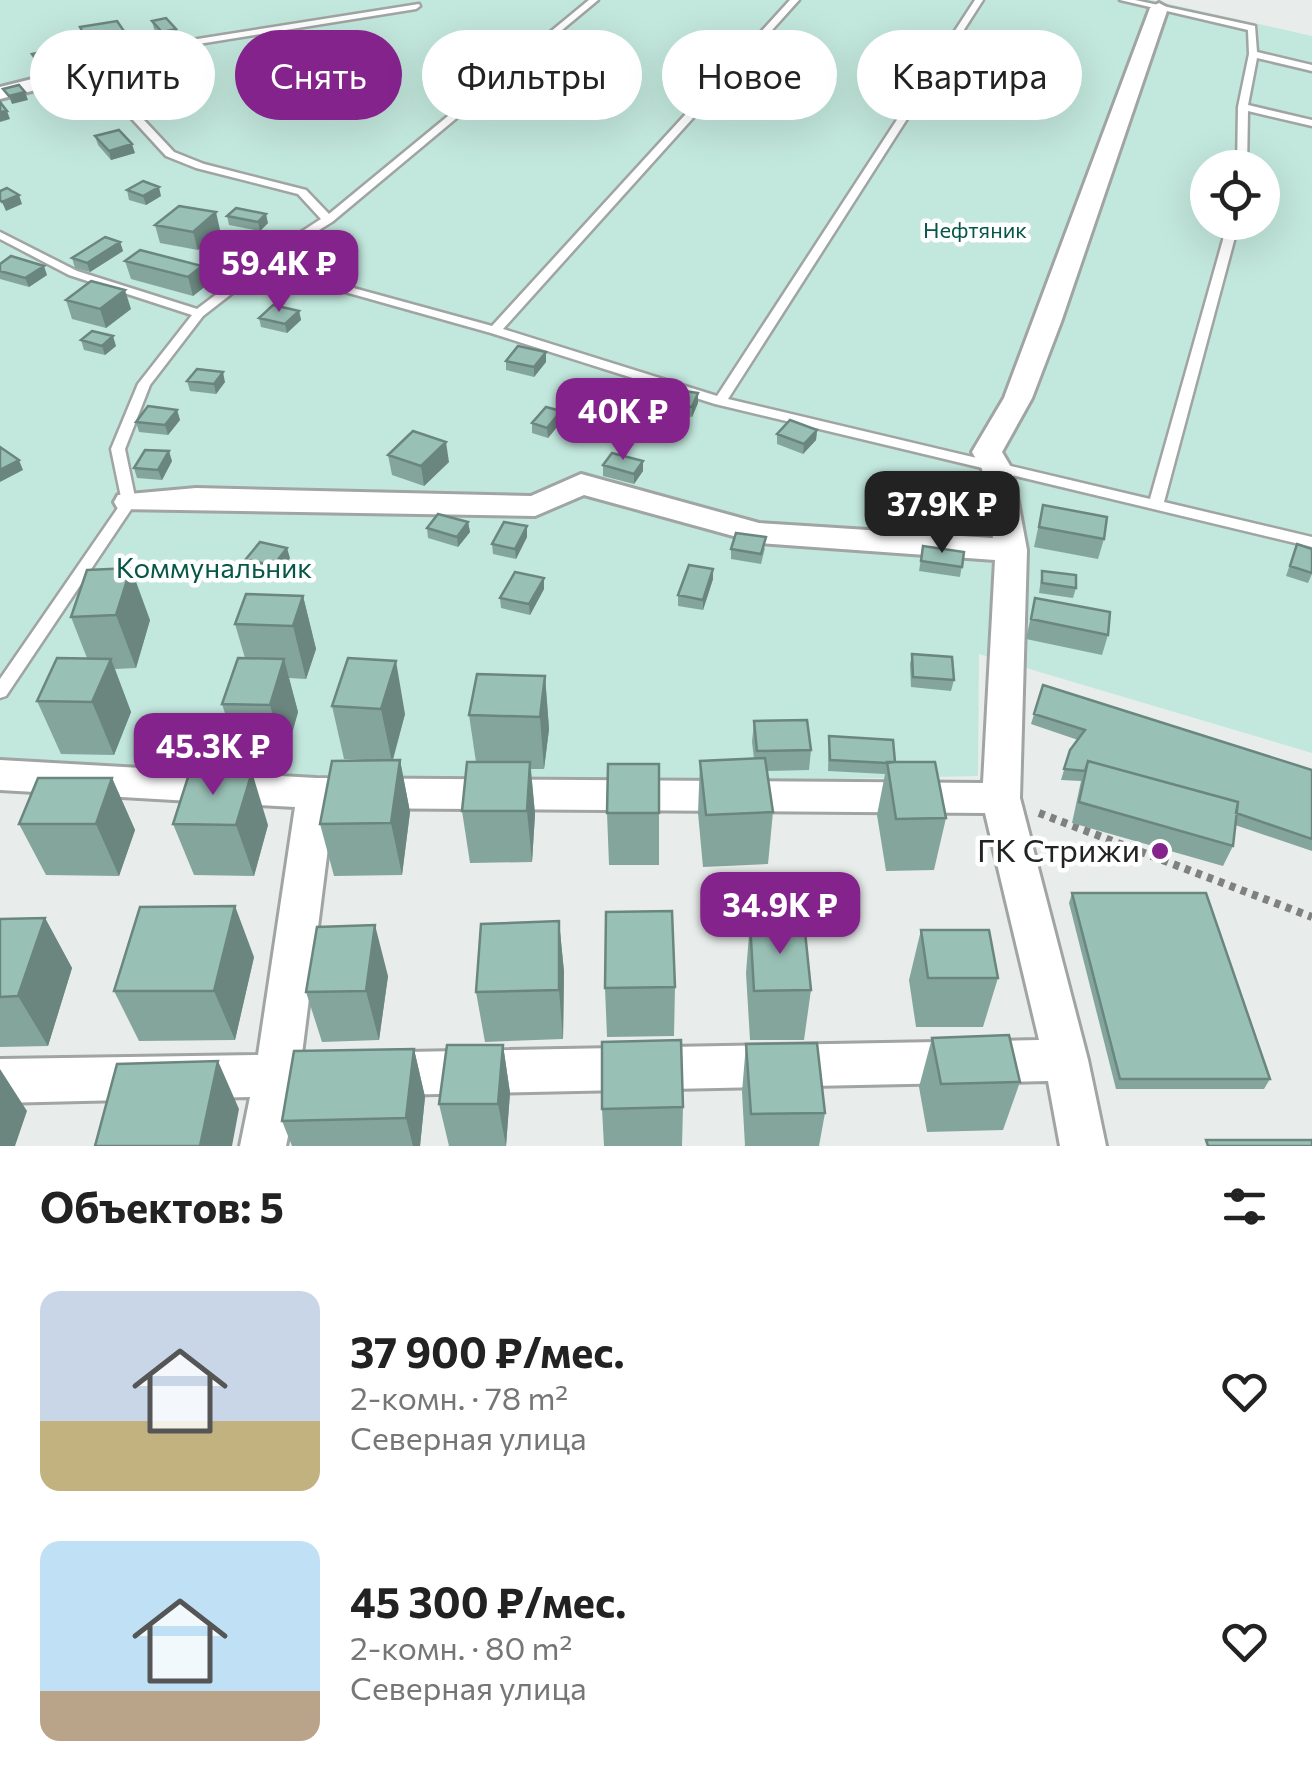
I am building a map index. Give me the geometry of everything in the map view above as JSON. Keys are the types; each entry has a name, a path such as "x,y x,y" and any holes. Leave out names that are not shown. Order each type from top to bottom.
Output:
{"street":[{"path":"1083,1146 1066,1060 1001,798 1011,550 997,469 988,452 1018,398 1048,322 1159,8"},
{"path":"0,92 30,85"},
{"path":"129,502 196,498 535,506 582,484 759,533 1011,550"},
{"path":"0,776 316,792 1001,798"},
{"path":"263,1146 277,1076 316,792"},
{"path":"0,1081 1066,1060"}],"lane":[{"path":"0,692 129,502 118,449 144,384 199,313 328,220 594,0"},
{"path":"494,330 795,0"},
{"path":"720,401 979,0"},
{"path":"1124,0 1252,28 1252,54 1242,107 1242,150"},
{"path":"215,39 416,6"},
{"path":"1252,54 1312,68"},
{"path":"1242,107 1312,124"},
{"path":"138,120 170,154 200,166 302,192 328,220"},
{"path":"0,235 73,273 199,313"},
{"path":"1156,504 1229,240"},
{"path":"288,246 342,288 494,330 720,401 1312,542"}],"path":[{"path":"1001,798 1312,916"}],"green space":[{"path":"0,0 1151,0 1312,36 1312,753 979,654 978,776 574,785 0,764"}],"building":[{"path":"166,18 176,29 160,30 152,21"},
{"path":"117,21 123,30 82,30 80,27"},
{"path":"19,85 25,92 9,96 3,89"},
{"path":"119,130 132,144 109,151 95,136"},
{"path":"143,181 159,187 143,196 127,190"},
{"path":"7,188 19,195 2,202 0,191"},
{"path":"179,206 216,212 193,232 155,225"},
{"path":"236,208 266,214 258,222 227,216"},
{"path":"105,237 120,242 87,263 72,258"},
{"path":"140,250 202,266 188,277 125,261"},
{"path":"11,256 44,266 25,278 0,271 0,264"},
{"path":"287,268 310,274 296,286 273,280"},
{"path":"91,281 125,290 100,309 66,300"},
{"path":"273,305 299,311 285,324 259,318"},
{"path":"92,331 113,336 102,346 81,340"},
{"path":"518,346 546,352 534,367 506,361"},
{"path":"197,369 223,372 214,384 187,381"},
{"path":"684,391 698,393 692,407 677,405"},
{"path":"148,406 177,410 165,425 136,422"},
{"path":"546,407 561,411 547,428 532,423"},
{"path":"790,420 817,430 804,444 777,434"},
{"path":"413,431 446,442 421,466 388,455"},
{"path":"0,447 19,460 0,470"},
{"path":"145,450 169,451 158,470 134,468"},
{"path":"612,453 643,461 634,474 603,465"},
{"path":"938,492 966,493 969,513 941,512"},
{"path":"1043,505 1107,517 1104,539 1039,527"},
{"path":"438,514 468,522 457,537 427,528"},
{"path":"504,522 527,526 515,549 492,544"},
{"path":"736,533 766,537 761,554 731,549"},
{"path":"260,542 287,548 273,566 246,559"},
{"path":"1297,544 1312,549 1312,573 1290,566"},
{"path":"923,546 964,552 962,567 921,561"},
{"path":"689,565 713,569 703,600 678,595"},
{"path":"131,568 116,615 71,617 87,570"},
{"path":"1042,571 1076,575 1076,588 1042,583"},
{"path":"515,572 544,578 529,604 500,598"},
{"path":"246,594 303,596 293,626 235,624"},
{"path":"1035,598 1110,612 1108,635 1031,619"},
{"path":"912,654 952,657 954,680 913,677"},
{"path":"57,658 111,659 92,702 37,701"},
{"path":"238,658 284,659 270,705 222,704"},
{"path":"348,658 396,661 381,709 332,706"},
{"path":"477,674 545,676 540,717 469,715"},
{"path":"1043,685 1312,770 1312,839 1236,813 1238,802 1088,761 1085,771 1064,769 1070,750 1085,730 1034,714"},
{"path":"807,720 811,750 757,751 754,721"},
{"path":"829,736 893,740 895,762 830,760"},
{"path":"765,758 773,812 706,815 700,761"},
{"path":"400,760 391,823 320,824 332,761"},
{"path":"1088,761 1238,802 1233,846 1079,802"},
{"path":"467,762 530,762 527,811 462,811"},
{"path":"887,762 935,762 946,818 896,819"},
{"path":"608,764 659,764 659,813 607,813"},
{"path":"190,771 252,772 236,825 173,824"},
{"path":"38,778 112,778 96,824 19,824"},
{"path":"1072,893 1206,893 1270,1079 1120,1079"},
{"path":"235,906 214,991 114,991 140,907"},
{"path":"672,911 675,987 605,988 606,912"},
{"path":"45,918 18,996 0,997 0,919"},
{"path":"559,921 559,990 476,992 481,924"},
{"path":"750,922 804,922 811,990 754,991"},
{"path":"375,925 366,991 306,992 317,927"},
{"path":"921,930 989,930 998,978 928,978"},
{"path":"1009,1035 1020,1082 941,1084 932,1038"},
{"path":"681,1040 683,1107 602,1109 602,1042"},
{"path":"817,1043 825,1113 751,1114 746,1044"},
{"path":"447,1045 503,1045 498,1104 439,1104"},
{"path":"414,1049 406,1118 282,1121 294,1051"},
{"path":"218,1061 200,1146 95,1146 117,1064"},
{"path":"1206,1140 1312,1140 1312,1146 1208,1146"}],"place":[{"name":"ГК Стрижи","path":"1160,851"}],"park label":[{"name":"Нефтяник","path":"975,230"},
{"name":"Коммунальник","path":"214,568"}]}
